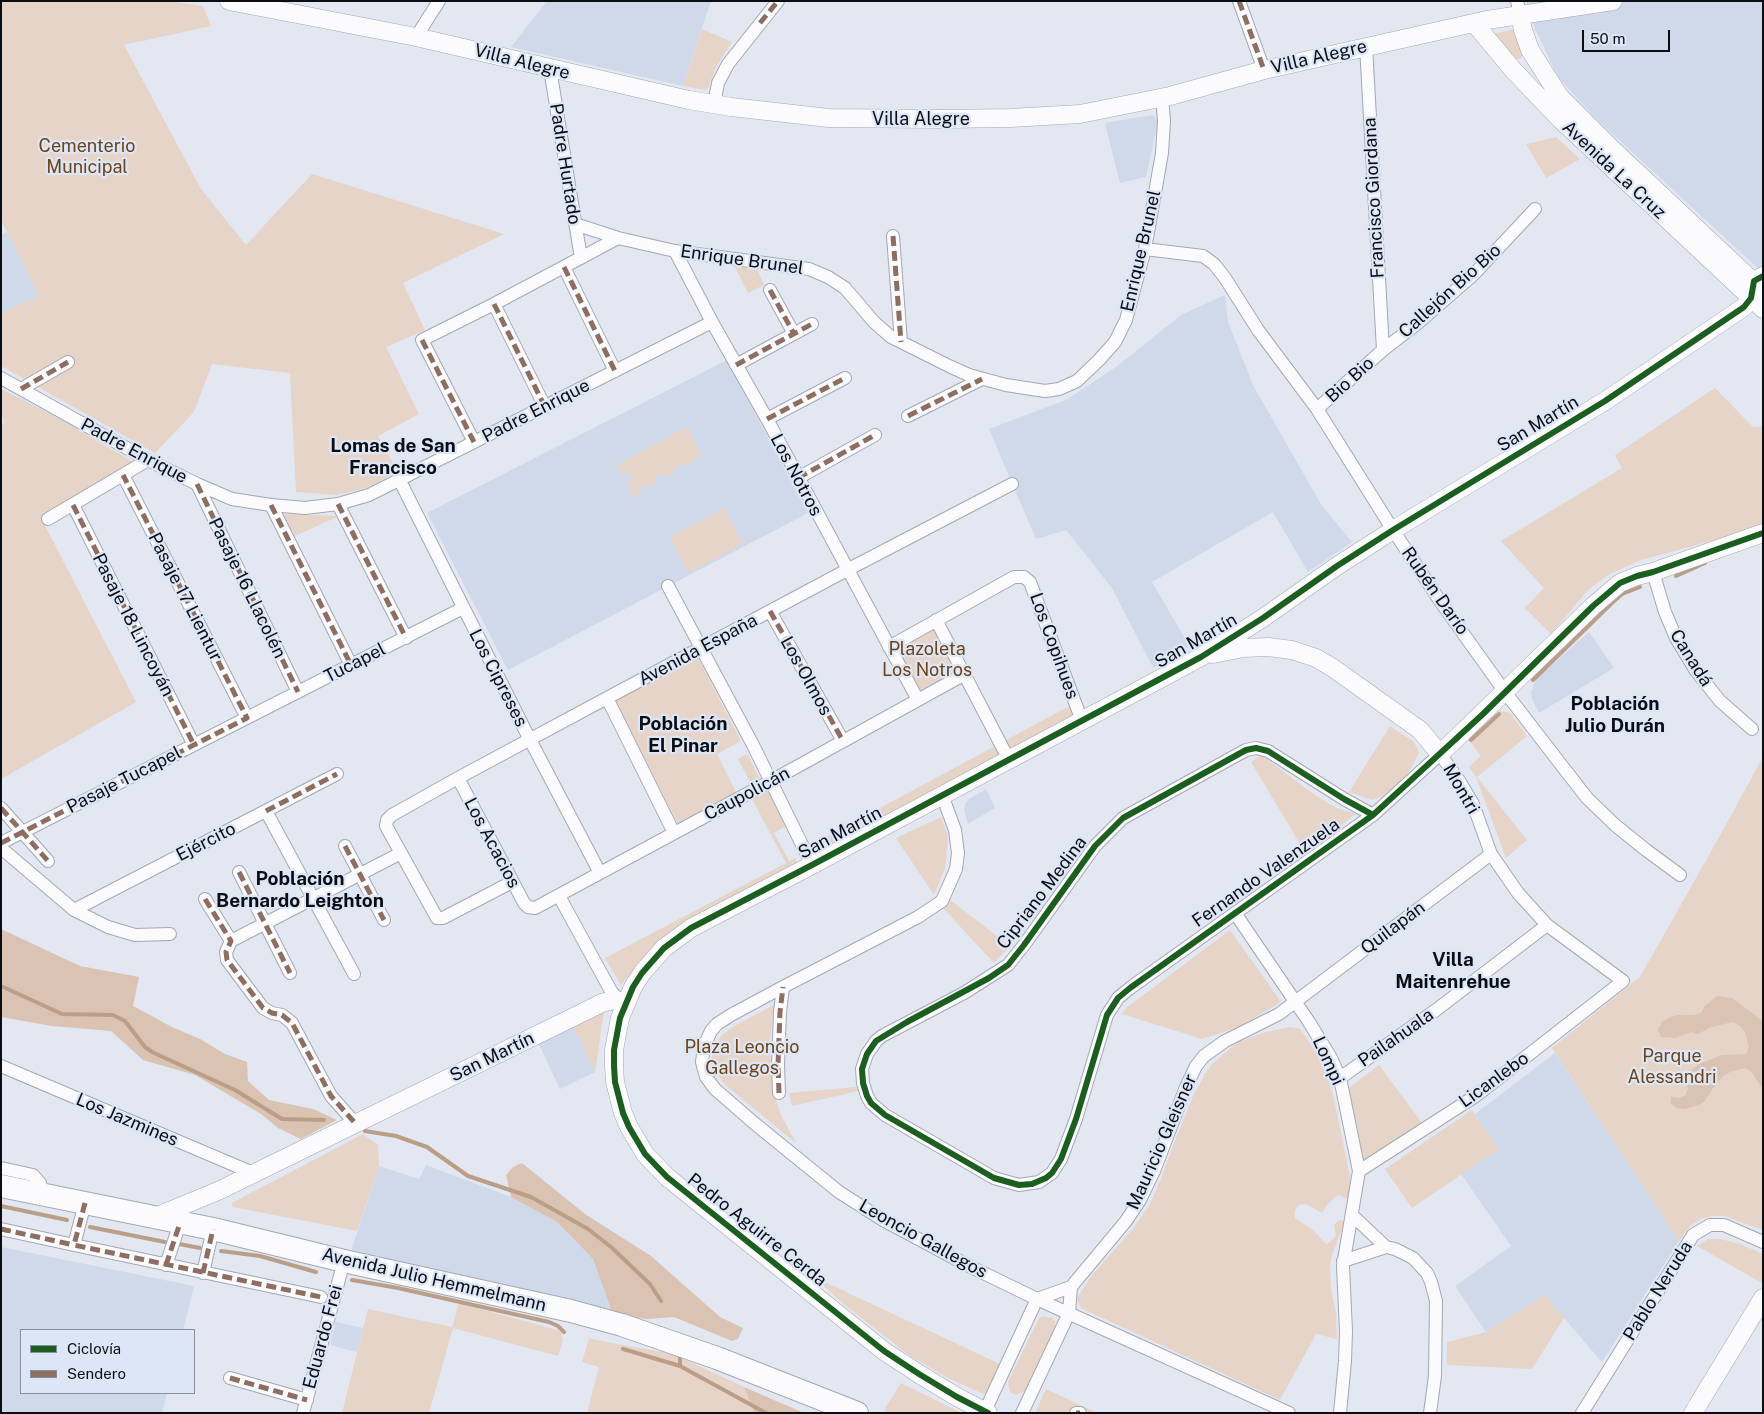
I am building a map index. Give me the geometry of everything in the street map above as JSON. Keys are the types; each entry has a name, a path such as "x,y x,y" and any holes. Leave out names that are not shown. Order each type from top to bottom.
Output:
{"highway":[{"name":"Avenida Julio Hemmelmann","path":"1,1186 212,1229 571,1311 622,1325 717,1358 857,1413"}],"street":[{"name":"Villa Alegre","path":"228,1 416,37 626,87 714,104 829,118 990,118 1080,114 1162,97 1366,46 1474,23 1518,8 1613,1"},
{"path":"416,37 439,1"},
{"path":"714,104 718,83 728,64 778,1"},
{"path":"1239,1 1264,70"},
{"name":"Avenida La Cruz","path":"1518,8 1526,39 1534,58 1552,86 1570,108 1759,291"},
{"name":"Avenida La Cruz","path":"1474,23 1514,71 1561,120 1759,291"},
{"name":"Francisco Giordana","path":"1366,46 1383,350"},
{"path":"1514,71 1534,58"},
{"name":"Padre Hurtado","path":"550,69 581,258"},
{"name":"Enrique Brunel","path":"575,224 618,238 675,251 794,266 819,273 844,288 874,322 891,337 949,366 982,379 1006,385 1045,391 1058,390 1076,381 1108,352 1121,331 1129,309 1145,249 1162,153 1164,122 1162,97"},
{"name":"Callejón Bio Bio","path":"1383,350 1474,274 1535,209"},
{"path":"893,236 901,342"},
{"path":"474,442 422,340 618,238"},
{"name":"Rubén Darío","path":"1145,249 1203,256 1214,264 1258,330 1317,409 1392,530 1505,692 1587,798 1623,831 1680,875"},
{"name":"Los Notros","path":"675,251 918,700"},
{"path":"564,267 615,371"},
{"path":"770,290 794,334"},
{"name":"San Martín","path":"170,1220 162,1214 218,1191 602,1003 613,1000 626,1002 642,973 658,954 677,937 691,928 1201,657 1264,618 1392,530 1605,401 1744,307 1759,291"},
{"path":"494,304 545,407"},
{"name":"Padre Enrique","path":"1,378 148,460 232,499 305,508 338,504 369,495 400,481 712,322"},
{"path":"736,365 812,324"},
{"name":"Bio Bio","path":"1317,409 1383,350"},
{"path":"21,389 68,362"},
{"path":"767,419 844,378"},
{"path":"908,416 982,379"},
{"path":"798,478 875,435"},
{"path":"48,519 148,460"},
{"name":"Pasaje 17 Lientur","path":"123,475 247,718"},
{"name":"Los Cipreses","path":"400,481 530,740 600,873"},
{"name":"Pasaje 16 Llacolén","path":"197,484 298,692"},
{"name":"Avenida España","path":"401,853 386,826 386,820 392,815 606,698 1012,484"},
{"path":"338,504 406,638"},
{"name":"Pasaje 18 Lincoyán","path":"73,505 194,745"},
{"path":"271,505 351,665"},
{"name":"Fernando Valenzuela","path":"863,1082 871,1103 885,1115 994,1178 1020,1185 1039,1182 1052,1172 1061,1158 1076,1119 1107,1015 1118,998 1373,815 1469,727 1608,592 1620,583 1763,533"},
{"name":"Canadá","path":"1653,572 1672,630 1696,671 1720,700 1752,730"},
{"name":"Los Copihues","path":"889,646 1014,577 1026,578 1030,582 1082,721"},
{"path":"668,586 771,781 812,865"},
{"name":"Tucapel","path":"247,718 463,608"},
{"name":"Los Olmos","path":"770,611 843,741"},
{"path":"1264,618 1259,625 1258,634 1268,647"},
{"path":"936,620 1009,760"},
{"name":"Montri","path":"1201,657 1244,648 1268,647 1292,650 1325,663 1420,730 1460,782 1473,804 1491,854 1518,893 1547,925 1623,981"},
{"name":"Caupolicán","path":"528,907 534,908 559,896 965,674"},
{"path":"606,698 674,833"},
{"name":"Pasaje Tucapel","path":"1,843 247,718"},
{"path":"1420,730 1447,732 1469,727"},
{"name":"Cipriano Medina","path":"863,1082 862,1069 867,1054 882,1036 964,993 1008,965 1095,846 1124,818 1246,750 1256,748 1268,751 1344,800 1373,815"},
{"name":"Ejército","path":"74,910 338,774"},
{"name":"Los Acacios","path":"458,778 512,882 528,907"},
{"name":"Leoncio Gallegos","path":"942,795 955,830 958,853 956,870 942,901 932,910 783,987 717,1024 711,1030 702,1054 703,1069 710,1083 754,1123 833,1186 876,1216 971,1267 1037,1299 1289,1413"},
{"path":"1,808 48,861"},
{"path":"266,811 354,974"},
{"path":"345,846 384,920"},
{"path":"1,848 74,910 108,927 135,934 170,934"},
{"path":"355,1123 331,1096 292,1023 282,1015 272,1013 263,1008 227,960 226,952 231,941 401,853 434,915 438,918 443,918 512,882"},
{"name":"Quilapán","path":"1295,1001 1491,854"},
{"path":"239,872 290,973"},
{"path":"559,896 611,991 616,997 626,1002"},
{"path":"205,900 231,941"},
{"name":"Lompi","path":"1235,913 1295,1001 1331,1058 1340,1078 1359,1171 1343,1261 1345,1361 1340,1413"},
{"name":"Pailahuala","path":"1340,1078 1436,1010 1547,925"},
{"name":"Licanlebo","path":"1359,1171 1477,1095 1623,981"},
{"path":"779,1093 778,1056 783,987"},
{"name":"Mauricio Gleisner","path":"1071,1287 1126,1221 1140,1200 1154,1171 1196,1066 1204,1056 1225,1041 1263,1023 1295,1001"},
{"name":"Pedro Aguirre Cerda","path":"626,1002 620,1018 614,1050 615,1082 620,1105 629,1127 645,1154 655,1166 667,1178 884,1351 934,1384 986,1412"},
{"name":"Los Jazmines","path":"1,1066 253,1173"},
{"path":"1,1168 33,1176 40,1183 43,1195"},
{"path":"74,1245 86,1203"},
{"path":"1352,1216 1386,1247 1400,1251 1413,1258 1427,1273 1436,1301 1435,1376 1430,1413"},
{"path":"166,1265 170,1220"},
{"name":"Pablo Neruda","path":"1582,1413 1693,1235 1710,1225 1724,1225 1763,1242"},
{"path":"1,1229 321,1297"},
{"path":"203,1273 212,1229"},
{"path":"1343,1261 1386,1247"},
{"name":"Eduardo Frei","path":"303,1413 344,1260"},
{"path":"986,1412 1037,1299 1071,1287 1069,1313 1022,1413"},
{"path":"1693,1413 1763,1298"},
{"path":"230,1378 307,1400"}],"shaded area":[{"path":"547,1 711,1 683,86 511,47"},
{"path":"1526,1 1763,1 1763,273 1595,118 1558,77 1535,29"},
{"path":"1153,115 1158,121 1146,177 1120,183 1105,123"},
{"path":"7,232 39,295 1,314 1,235"},
{"path":"1225,295 1228,322 1253,385 1322,506 1352,542 1308,572 1273,512 1152,582 1190,647 1153,668 1112,588 1066,530 1036,539 989,429 1066,400 1116,367 1181,315"},
{"path":"727,360 808,513 508,670 427,513"},
{"path":"1589,632 1614,668 1539,713 1532,699 1531,692 1537,678"},
{"path":"986,789 995,808 968,824 964,810 965,804 969,799"},
{"path":"1,929 80,966 139,977 133,1006 172,1027 200,1039 225,1054 247,1062 248,1081 269,1100 313,1109 337,1120 301,1139 278,1128 261,1114 195,1075 143,1060 111,1031 52,1026 1,1017"},
{"path":"1717,996 1732,998 1763,1021 1763,1089 1752,1073 1746,1068 1723,1076 1705,1101 1699,1105 1685,1109 1677,1108 1671,1104 1671,1097 1679,1098 1686,1095 1688,1088 1684,1081 1686,1074 1699,1064 1722,1055 1746,1054 1749,1047 1745,1032 1733,1022 1711,1027 1698,1034 1691,1032 1676,1038 1661,1037 1658,1030 1662,1022 1678,1015 1701,1013 1705,1006"},
{"path":"573,1026 595,1072 560,1089 538,1043"},
{"path":"1555,1053 1679,1241 1602,1362 1544,1295 1486,1332 1455,1286 1511,1246 1461,1174 1499,1149 1475,1114"},
{"path":"522,1163 585,1214 651,1256 720,1317 743,1328 738,1339 732,1341 674,1317 647,1319 613,1315 593,1259 557,1222 511,1197 506,1175 513,1167"},
{"path":"426,1165 511,1197 557,1222 593,1259 613,1315 349,1257 379,1166 419,1179"},
{"path":"1,1247 194,1286 183,1329 20,1329 20,1394 167,1394 162,1413 1,1413"},
{"path":"336,1322 363,1328 357,1352 330,1345"},
{"path":"744,1387 804,1413 754,1413"}],"green space":[{"name":"Cementerio Municipal","path":"1,1 166,1 203,6 211,26 124,45 201,189 246,245 312,174 504,234 403,283 425,330 386,347 419,414 378,436 398,471 369,487 337,495 296,492 290,373 212,364 194,412 155,453 1,366 1,314 39,295 1,220"},
{"path":"702,29 732,42 716,67 707,90 683,86"},
{"path":"1515,29 1523,55 1520,59 1513,59 1494,34"},
{"path":"1556,137 1580,159 1546,178 1526,144"},
{"path":"734,265 757,269 764,285 748,293"},
{"path":"1715,388 1753,427 1763,426 1763,527 1641,560 1610,574 1589,589 1551,634 1525,608 1544,588 1501,541 1622,468 1615,455"},
{"path":"1,389 66,422 133,462 41,518 136,702 1,779 1,426 4,422 1,411"},
{"path":"687,427 702,455 684,467 683,464 673,469 675,473 666,477 664,474 654,479 656,483 647,488 645,485 637,489 640,495 634,498 627,484 632,481 628,472 622,475 617,465"},
{"path":"724,508 743,544 688,573 670,537"},
{"path":"281,514 339,516 293,537"},
{"name":"Plazoleta Los Notros","path":"937,627 958,671 919,691 897,649"},
{"path":"698,658 741,741 717,754 738,796 679,826 615,700"},
{"path":"1075,703 1079,712 820,850 813,846 817,842"},
{"path":"1499,711 1510,713 1527,736 1477,777 1527,840 1506,858 1476,777 1469,767 1481,756 1468,739"},
{"path":"1390,726 1414,742 1419,753 1407,775 1388,794 1372,800 1349,792"},
{"path":"747,754 760,779 751,784 738,759"},
{"path":"1261,755 1315,795 1336,808 1356,814 1305,852 1251,762"},
{"name":"Parque Alessandri","path":"1763,757 1763,1230 1724,1216 1712,1216 1701,1219 1690,1226 1679,1241 1552,1048 1640,977"},
{"path":"768,790 786,826 774,833 789,861 796,858 796,867 663,941 640,961 621,985 605,958 786,863 752,799"},
{"path":"941,817 948,837 945,868 934,895 896,838"},
{"path":"950,900 1010,946 994,963 943,908"},
{"path":"1230,930 1281,1002 1239,1027 1202,1039 1122,1014 1126,1008"},
{"name":"Plaza Leoncio Gallegos","path":"774,1005 770,1040 771,1073 781,1115 796,1143 723,1083 716,1071 712,1057 714,1045 723,1034"},
{"path":"604,1012 595,1072 573,1026"},
{"path":"1290,1027 1300,1029 1316,1052 1327,1075 1334,1099 1352,1187 1350,1200 1338,1195 1322,1213 1306,1204 1299,1205 1295,1210 1295,1218 1312,1229 1326,1244 1336,1236 1334,1225 1339,1220 1345,1221 1332,1255 1330,1266 1337,1339 1316,1334 1280,1400 1081,1308 1077,1298 1093,1274 1132,1230 1149,1206 1193,1096 1212,1064 1238,1042 1266,1032"},
{"path":"1379,1065 1422,1123 1364,1162 1349,1088"},
{"path":"856,1087 858,1091 792,1106 789,1093"},
{"path":"1472,1110 1499,1149 1412,1208 1385,1169"},
{"path":"363,1134 378,1145 379,1166 357,1231 233,1207 232,1203"},
{"path":"1708,1239 1721,1239 1740,1244 1763,1254 1762,1283 1697,1246"},
{"path":"814,1277 1000,1364 990,1391 984,1394 979,1392 946,1377 910,1356 846,1306"},
{"path":"1544,1295 1564,1318 1532,1369 1447,1365 1447,1342 1486,1332"},
{"path":"459,1303 561,1332 563,1340 558,1356 453,1328 429,1413 342,1413 368,1309 452,1327"},
{"path":"1042,1316 1052,1318 1055,1322 1055,1328 1025,1391 1016,1395 1011,1393 1008,1382 1038,1320"},
{"path":"589,1338 673,1354 744,1387 754,1413 587,1413 599,1367 582,1362"},
{"path":"901,1383 962,1413 889,1413 884,1410"},
{"path":"1046,1389 1097,1413 1035,1413"}],"waterway":[{"path":"1676,576 1705,563"},
{"path":"1533,680 1622,594 1640,587"},
{"path":"1471,740 1499,714"},
{"path":"1,986 62,1014 113,1015 125,1021 145,1047 152,1052 235,1090 282,1119 324,1120"},
{"path":"365,1131 396,1136 427,1147 468,1176 531,1197 588,1229 611,1247 650,1284 661,1301"},
{"path":"1,1206 67,1220"},
{"path":"90,1227 165,1242"},
{"path":"179,1244 200,1248"},
{"path":"221,1251 260,1256 316,1272"},
{"path":"352,1280 398,1288 549,1322 558,1326 564,1332"},
{"path":"623,1349 680,1366"},
{"path":"680,1353 680,1366 766,1413"}],"marked path":[{"path":"760,23 778,1"},
{"path":"1239,1 1264,70"},
{"path":"893,236 901,342"},
{"path":"564,267 615,371"},
{"path":"770,290 794,334"},
{"path":"494,304 545,407"},
{"path":"736,365 812,324"},
{"path":"422,340 474,442"},
{"path":"21,389 68,362"},
{"path":"767,419 845,378"},
{"path":"908,416 982,379"},
{"path":"798,478 875,435"},
{"path":"1,843 247,718 123,475"},
{"path":"197,484 298,692"},
{"path":"338,504 406,638"},
{"path":"73,505 194,745"},
{"path":"271,505 351,665"},
{"path":"770,611 843,741"},
{"path":"266,811 337,774"},
{"path":"1,808 48,861"},
{"path":"345,846 384,920"},
{"path":"239,872 290,973"},
{"path":"205,899 231,941 226,952 227,960 263,1008 272,1013 282,1015 292,1023 331,1096 355,1123"},
{"path":"779,1093 778,1065 783,987"},
{"path":"85,1203 74,1245 321,1297"},
{"path":"166,1265 180,1223"},
{"path":"1,1229 74,1245"},
{"path":"203,1273 213,1229"},
{"path":"230,1378 307,1400"}],"cycle path":[{"path":"988,1413 957,1397 884,1351 667,1177 645,1154 623,1113 615,1082 614,1066 614,1050 620,1018 633,987 642,973 664,948 691,928 1201,657 1263,618 1337,566 1393,530 1605,401 1744,307 1751,298 1754,281 1763,276"},
{"path":"1373,815 1268,751 1256,748 1246,750 1123,818 1095,846 1008,965 989,978 876,1041 867,1054 862,1069 863,1083 867,1096 871,1103 885,1115 994,1178 1019,1185 1032,1184 1046,1178 1052,1173 1061,1159 1076,1119 1107,1015 1118,998 1373,815 1483,714 1593,606 1620,583 1763,533"}],"district":[{"name":"Lomas de San Francisco","path":"393,457"},
{"name":"Población Julio Durán","path":"1615,715"},
{"name":"Población El Pinar","path":"683,735"},
{"name":"Población Bernardo Leighton","path":"300,890"},
{"name":"Villa Maitenrehue","path":"1453,971"}]}
